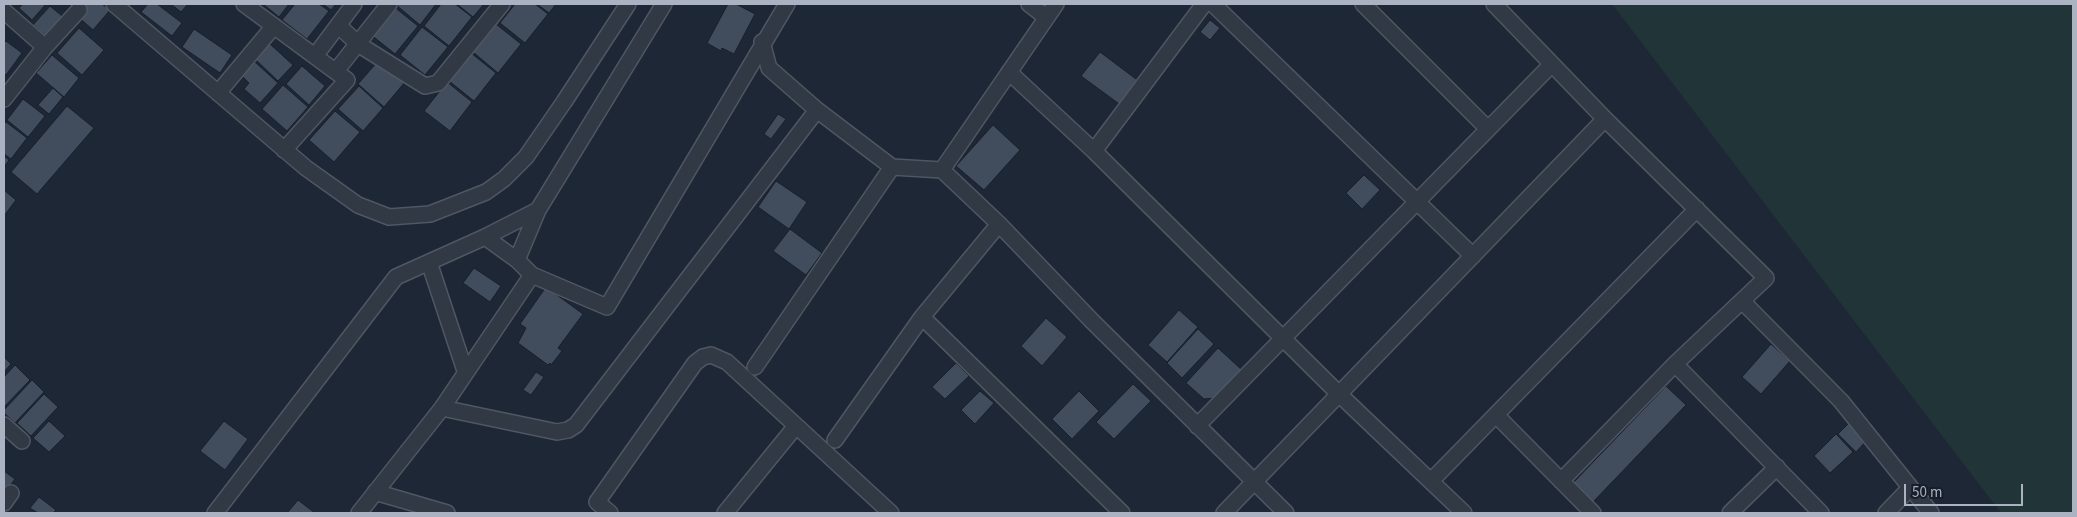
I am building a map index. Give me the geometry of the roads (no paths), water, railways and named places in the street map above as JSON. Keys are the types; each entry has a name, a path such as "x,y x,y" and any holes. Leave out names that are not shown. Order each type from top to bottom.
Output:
{"street":[{"path":"114,4 132,10 218,93 306,168 358,205 389,216 430,214 486,192 504,179 526,157 628,4"},
{"path":"244,4 347,80 284,150"},
{"path":"315,56 354,4"},
{"path":"336,71 388,4"},
{"path":"338,25 358,44 425,86 438,82 502,4"},
{"path":"518,260 538,210 664,4"},
{"path":"485,237 518,260 532,275 607,307 762,42 787,4"},
{"path":"1029,4 1046,18"},
{"path":"942,170 1056,4"},
{"path":"1094,152 1204,4"},
{"path":"1213,4 1473,256"},
{"path":"1363,4 1488,129"},
{"path":"1494,4 1605,119 1766,278 1743,302 1675,364 1561,481"},
{"path":"4,99 45,47 79,10"},
{"path":"4,11 45,47"},
{"path":"218,93 274,26"},
{"path":"762,42 769,68 817,110 892,167 942,170 999,224 1197,426 1286,513"},
{"path":"1197,426 1283,336 1418,203 1552,64"},
{"path":"1009,72 1094,152 1283,336 1339,394 1464,513"},
{"path":"442,408 557,432 568,430 576,424 817,110"},
{"path":"1224,513 1605,119"},
{"path":"755,367 892,167"},
{"path":"1431,481 1697,209"},
{"path":"216,513 396,277 485,237 538,210"},
{"path":"836,440 922,317 999,224"},
{"path":"429,262 465,371"},
{"path":"359,513 442,408 465,371 532,275"},
{"path":"1743,302 1841,401 1931,513"},
{"path":"922,317 1122,513"},
{"path":"610,513 597,502 696,363 702,357 711,355 727,362 883,511"},
{"path":"1675,364 1821,513"},
{"path":"1496,415 1593,513"},
{"path":"4,425 22,442"},
{"path":"725,513 796,426"},
{"path":"1730,513 1777,467"},
{"path":"1886,513 1910,488"},
{"path":"374,492 446,513"}]}
